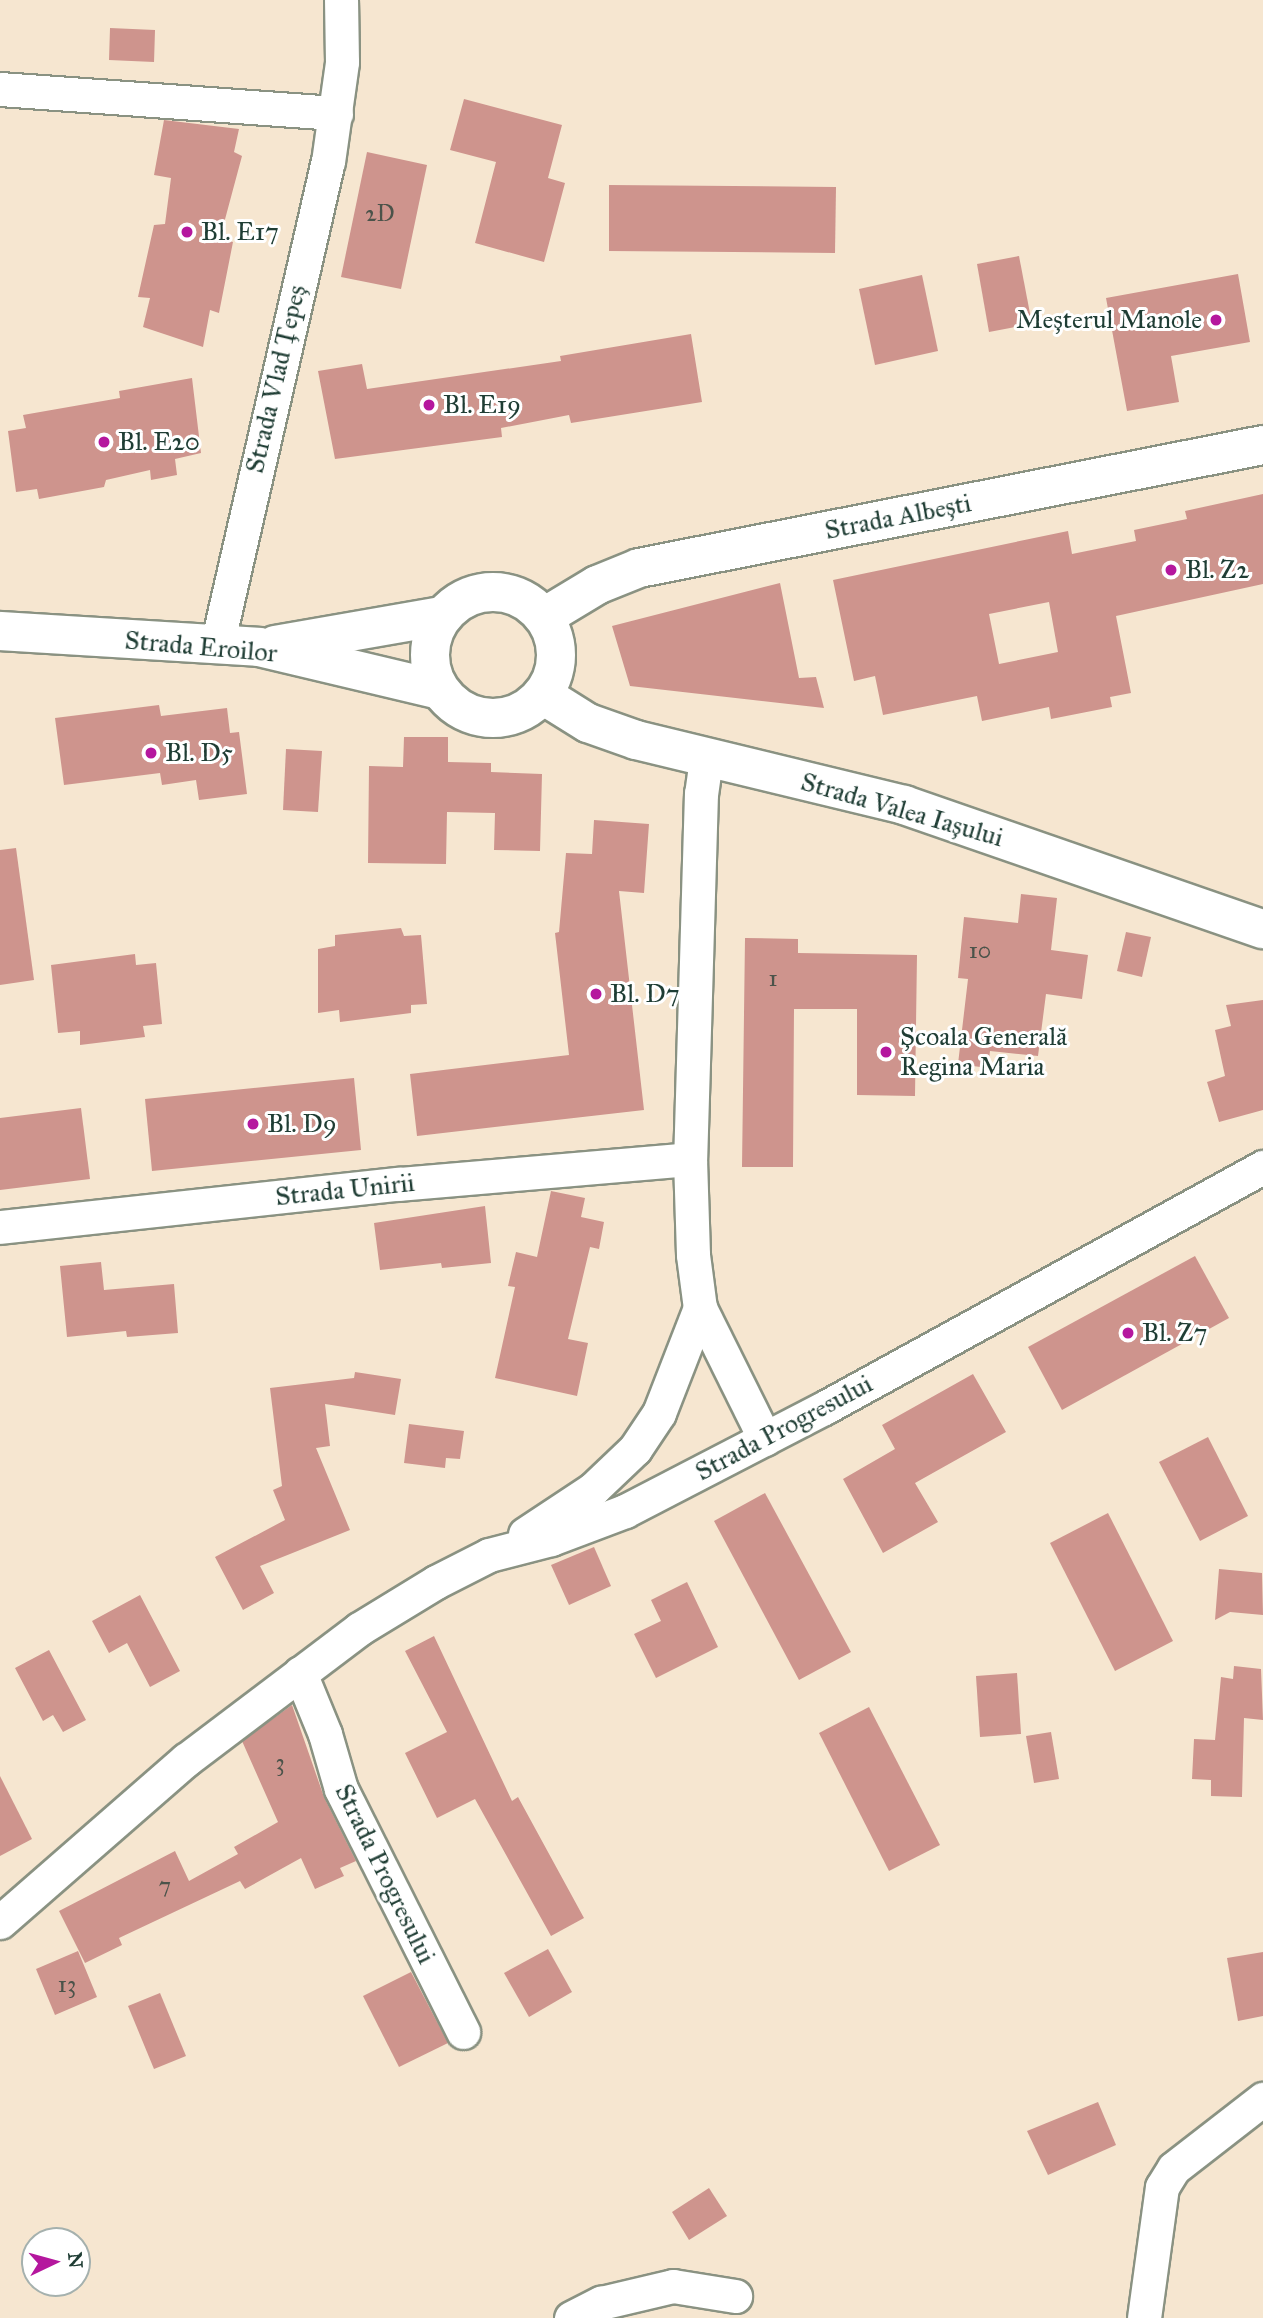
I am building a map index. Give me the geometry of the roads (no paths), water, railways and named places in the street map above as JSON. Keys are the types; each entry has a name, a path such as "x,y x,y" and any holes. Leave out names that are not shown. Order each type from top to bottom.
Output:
{"main road":[{"name":"Strada Albești","path":"544,617 597,585 639,568 1263,445"},
{"path":"493,591 530,603 544,617 556,656 543,695 528,708 490,719 453,705 440,690 429,652 442,616 457,602 493,591"},
{"path":"259,647 442,616"},
{"name":"Strada Eroilor","path":"0,631 259,647 440,690"},
{"name":"Strada Valea Iașului","path":"543,695 588,723 706,759 949,819 1263,929"}],"street":[{"name":"Strada Vlad Țepeș","path":"217,645 336,113 341,0"},
{"path":"0,89 336,113"},
{"path":"706,759 701,793 690,1159 700,1308 765,1440"},
{"name":"Strada Unirii","path":"0,1227 399,1184 690,1159"},
{"name":"Strada Progresului","path":"0,1922 186,1760 359,1629 489,1555 551,1539 625,1511 765,1440 1263,1167"},
{"path":"489,1555 593,1489 635,1449 659,1413 700,1308"},
{"name":"Strada Progresului","path":"300,1673 325,1734 341,1789 463,2032"},
{"path":"1144,2318 1162,2186 1174,2168 1263,2099"},
{"path":"571,2318 601,2303 673,2286 736,2296"}],"place":[{"name":"Bl. E17","path":"187,232"},
{"name":"Meșterul Manole","path":"1216,320"},
{"name":"Bl. E19","path":"429,405"},
{"name":"Bl. E20","path":"104,442"},
{"name":"Bl. Z2","path":"1171,570"},
{"name":"Bl. D5","path":"151,753"},
{"name":"Bl. D7","path":"596,994"},
{"name":"Școala Generală Regina Maria","path":"886,1052"},
{"name":"Bl. D9","path":"253,1124"},
{"name":"Bl. Z7","path":"1128,1333"}]}
